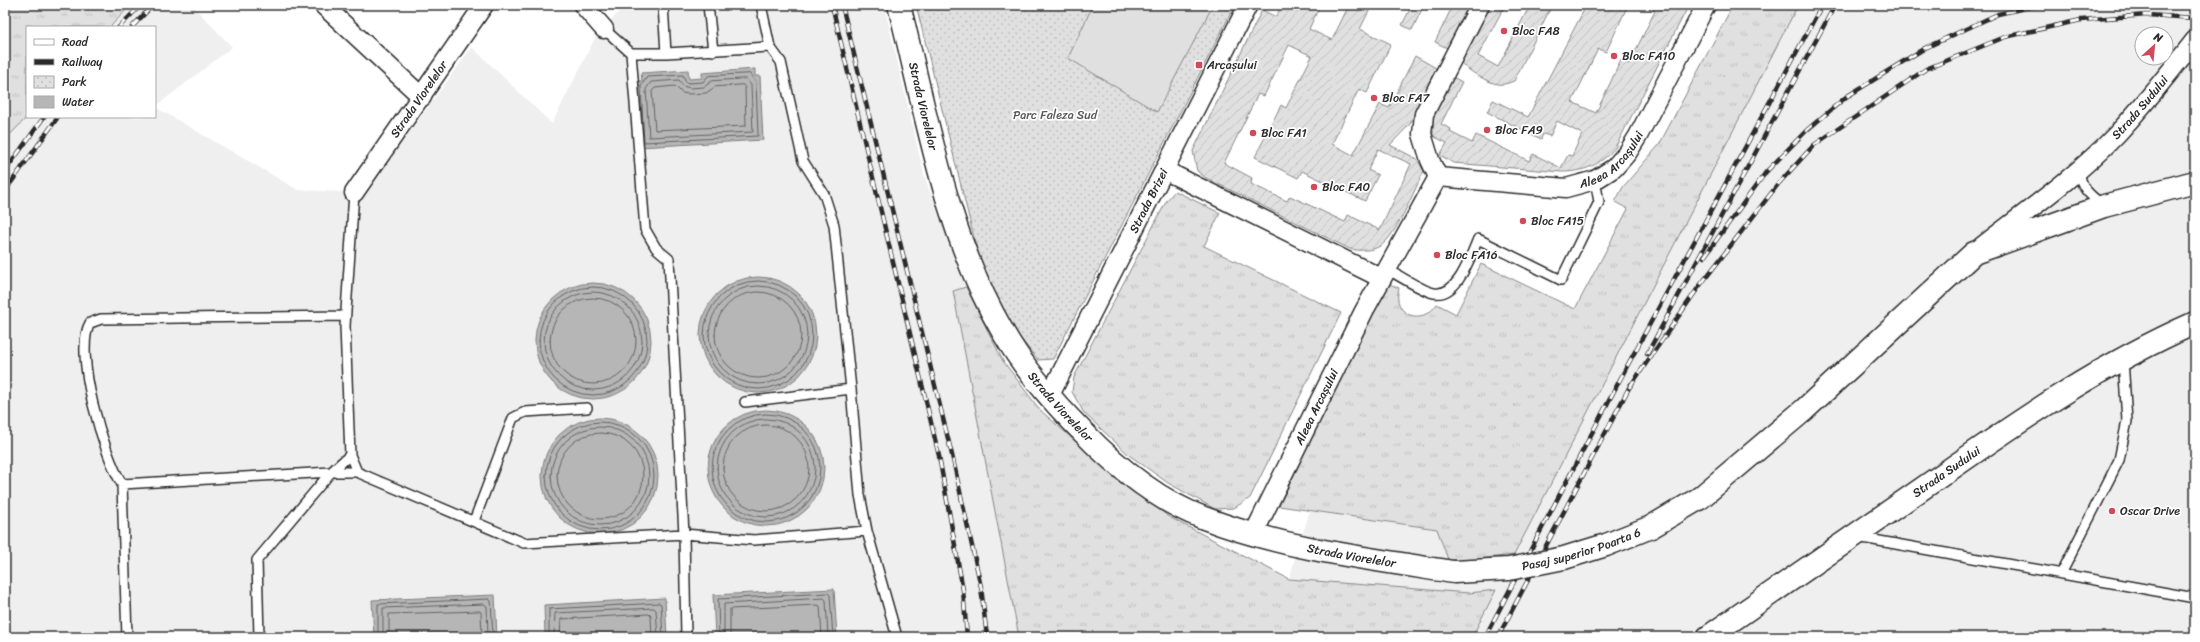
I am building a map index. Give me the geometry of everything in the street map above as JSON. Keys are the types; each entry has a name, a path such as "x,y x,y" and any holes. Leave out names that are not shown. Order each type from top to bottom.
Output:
{"street":[{"path":"323,5 422,97"},
{"name":"Strada Viorelelor","path":"354,193 422,97 484,5"},
{"path":"583,5 604,29"},
{"name":"Strada Viorelelor","path":"900,5 948,200 972,272 1003,334 1049,397 1100,449 1152,492 1202,518 1290,546 1454,572"},
{"name":"Strada Brizei","path":"1049,397 1248,5"},
{"path":"1438,177 1430,160 1422,134 1424,114 1480,5"},
{"name":"Aleea Arcașului","path":"1253,535 1384,274 1438,177 1566,188 1595,180 1614,168 1628,152 1706,5"},
{"name":"Strada Sudului","path":"1974,253 2078,169 2116,135 2149,98 2195,40"},
{"path":"1164,170 1384,274"},
{"path":"1974,253 2104,206 2195,182"},
{"name":"Pasaj superior Poarta 6","path":"1454,572 1509,568 1564,558 1606,545 1651,527 1700,498 1804,410 1974,253"},
{"name":"Strada Sudului","path":"1708,637 2031,414 2123,357 2149,343 2195,323"}],"lane":[{"path":"663,5 666,53"},
{"path":"708,5 713,51"},
{"path":"761,5 770,47 782,62 802,161 824,194 834,225 860,495 867,531 897,637"},
{"path":"604,29 632,53 713,51 770,47"},
{"path":"632,53 645,229 656,248 670,259 684,534 686,637"},
{"path":"2078,169 2080,182 2085,190 2104,206"},
{"path":"1384,274 1434,293 1448,292 1455,286 1478,239 1561,280 1599,202 1595,180"},
{"path":"354,193 345,316 350,455 357,472"},
{"path":"127,637 122,484 113,471 88,388 85,332 90,323 101,319 345,316"},
{"path":"2061,574 2119,460 2127,421 2126,385 2123,357"},
{"path":"745,402 851,390"},
{"path":"474,521 513,418 525,412 587,408"},
{"path":"259,637 257,560 331,472 350,455"},
{"path":"122,484 331,472 357,472 524,543 684,534 754,540 867,531"},
{"path":"1853,536 2195,598"}],"shaded area":[{"path":"131,5 192,5 232,47 156,106 156,26 111,26"},
{"path":"621,5 884,5 924,175 966,287 953,292 1019,637 5,637 5,140 26,118 156,118 156,108 298,190 365,193 472,47 552,124 595,38 618,13"},
{"path":"1798,5 2195,5 2195,637 1260,637 1289,579 1310,510 1438,529 1514,555"}],"green space":[{"path":"5,5 131,5 111,26 26,26 26,118 5,140"},
{"name":"Parc Faleza Sud","path":"916,5 1235,5 1053,359 1038,360 1011,327 982,270"},
{"path":"1093,5 1213,5 1157,112 1068,58"},
{"path":"1282,5 1320,5 1309,29 1332,40 1349,5 1372,5 1360,29 1391,44 1367,93 1359,89 1332,144 1353,155 1380,104 1389,108 1415,56 1436,68 1410,124 1390,145 1417,159 1424,171 1392,234 1377,248 1365,250 1350,249 1206,178 1197,171 1193,151 1262,10 1276,17","holes":["1289,45 1312,56 1286,108 1281,105 1255,157 1298,178 1302,171 1365,201 1378,175 1368,170 1378,149 1411,164 1380,230 1348,215 1345,222 1290,196 1287,201 1251,184 1252,178 1224,163 1258,94 1264,96"]},
{"path":"1412,5 1424,5 1412,30 1402,25"},
{"path":"1453,5 1471,5 1449,49 1435,42"},
{"path":"1487,5 1505,5 1478,56 1498,67 1530,5 1552,5 1514,81 1506,84 1498,84 1483,79 1461,63 1461,54"},
{"path":"1580,5 1628,5 1606,52 1598,49 1572,102 1596,113 1621,60 1629,64 1655,11 1642,5 1689,5 1615,148 1597,163 1584,169 1570,172 1453,163 1440,155 1447,143 1433,136 1433,118 1438,97 1449,75 1462,82 1441,124 1451,129 1450,132 1472,143 1476,135 1529,161 1533,154 1561,168 1568,155 1572,156 1582,134 1557,121 1550,136 1543,134 1541,139 1487,112 1493,100 1528,117 1585,8"},
{"path":"1733,5 1798,5 1514,555 1449,562 1437,529 1279,506 1387,283 1399,288 1399,305 1409,315 1424,315 1431,311 1437,304 1456,314 1481,264 1575,309 1628,209 1615,202 1623,187 1659,145"},
{"path":"1175,191 1220,213 1204,246 1341,313 1250,498 1234,508 1215,509 1168,483 1129,455 1084,413 1072,392 1074,377 1167,200"},
{"path":"966,287 1003,361 1040,410 1110,472 1169,517 1289,579 1469,593 1496,590 1472,637 1019,637 953,291"}],"water":[{"path":"755,69 755,76 760,76 763,140 640,147 637,81 642,81 641,73 688,70 689,79 702,78 702,73"},
{"path":"758,277 769,278 780,282 799,294 811,313 815,324 815,346 811,357 799,376 780,388 769,392 758,393 747,392 736,388 717,376 705,357 701,346 700,335 701,324 705,313 717,294 736,282 747,278"},
{"path":"593,283 604,284 615,288 634,300 646,319 650,330 650,352 646,363 634,382 615,394 604,398 593,399 582,398 571,394 552,382 540,363 536,352 535,341 536,330 540,319 552,300 571,288 582,284"},
{"path":"766,410 777,411 788,415 807,427 819,446 823,457 823,479 819,490 807,509 788,521 777,525 766,526 755,525 744,521 725,509 713,490 709,479 708,468 709,457 713,446 725,427 744,415 755,411"},
{"path":"600,418 611,419 622,423 641,435 653,454 657,465 657,487 653,498 641,517 622,529 611,533 600,534 589,533 578,529 559,517 547,498 543,487 542,476 543,465 547,454 559,435 578,423 589,419"},
{"path":"834,589 837,637 715,637 713,595"},
{"path":"495,595 497,637 374,637 372,600"},
{"path":"665,598 667,637 545,637 544,605"}],"railway":[{"path":"120,26 141,5"},
{"path":"133,26 153,5"},
{"path":"832,5 939,456 963,590 967,637"},
{"path":"842,5 952,455 981,587 987,637"},
{"path":"1485,637 1625,370 1822,5"},
{"path":"1647,354 1835,5"},
{"path":"1704,257 1766,172 1807,130 1846,97 1925,48 1998,14 2039,5"},
{"path":"1629,388 1698,288 1779,183 1814,145 1926,69 2005,37 2081,20 2147,15 2195,18"},
{"path":"5,171 43,118"},
{"path":"5,191 57,118"},
{"path":"1498,637 1631,384"}],"place":[{"name":"Bloc FA8","path":"1504,31"},
{"name":"Bloc FA10","path":"1614,56"},
{"name":"Arcașului","path":"1199,65"},
{"name":"Bloc FA7","path":"1374,98"},
{"name":"Bloc FA9","path":"1487,130"},
{"name":"Bloc FA1","path":"1253,133"},
{"name":"Bloc FA0","path":"1314,187"},
{"name":"Bloc FA15","path":"1523,221"},
{"name":"Bloc FA16","path":"1437,255"},
{"name":"Oscar Drive","path":"2112,511"}]}
